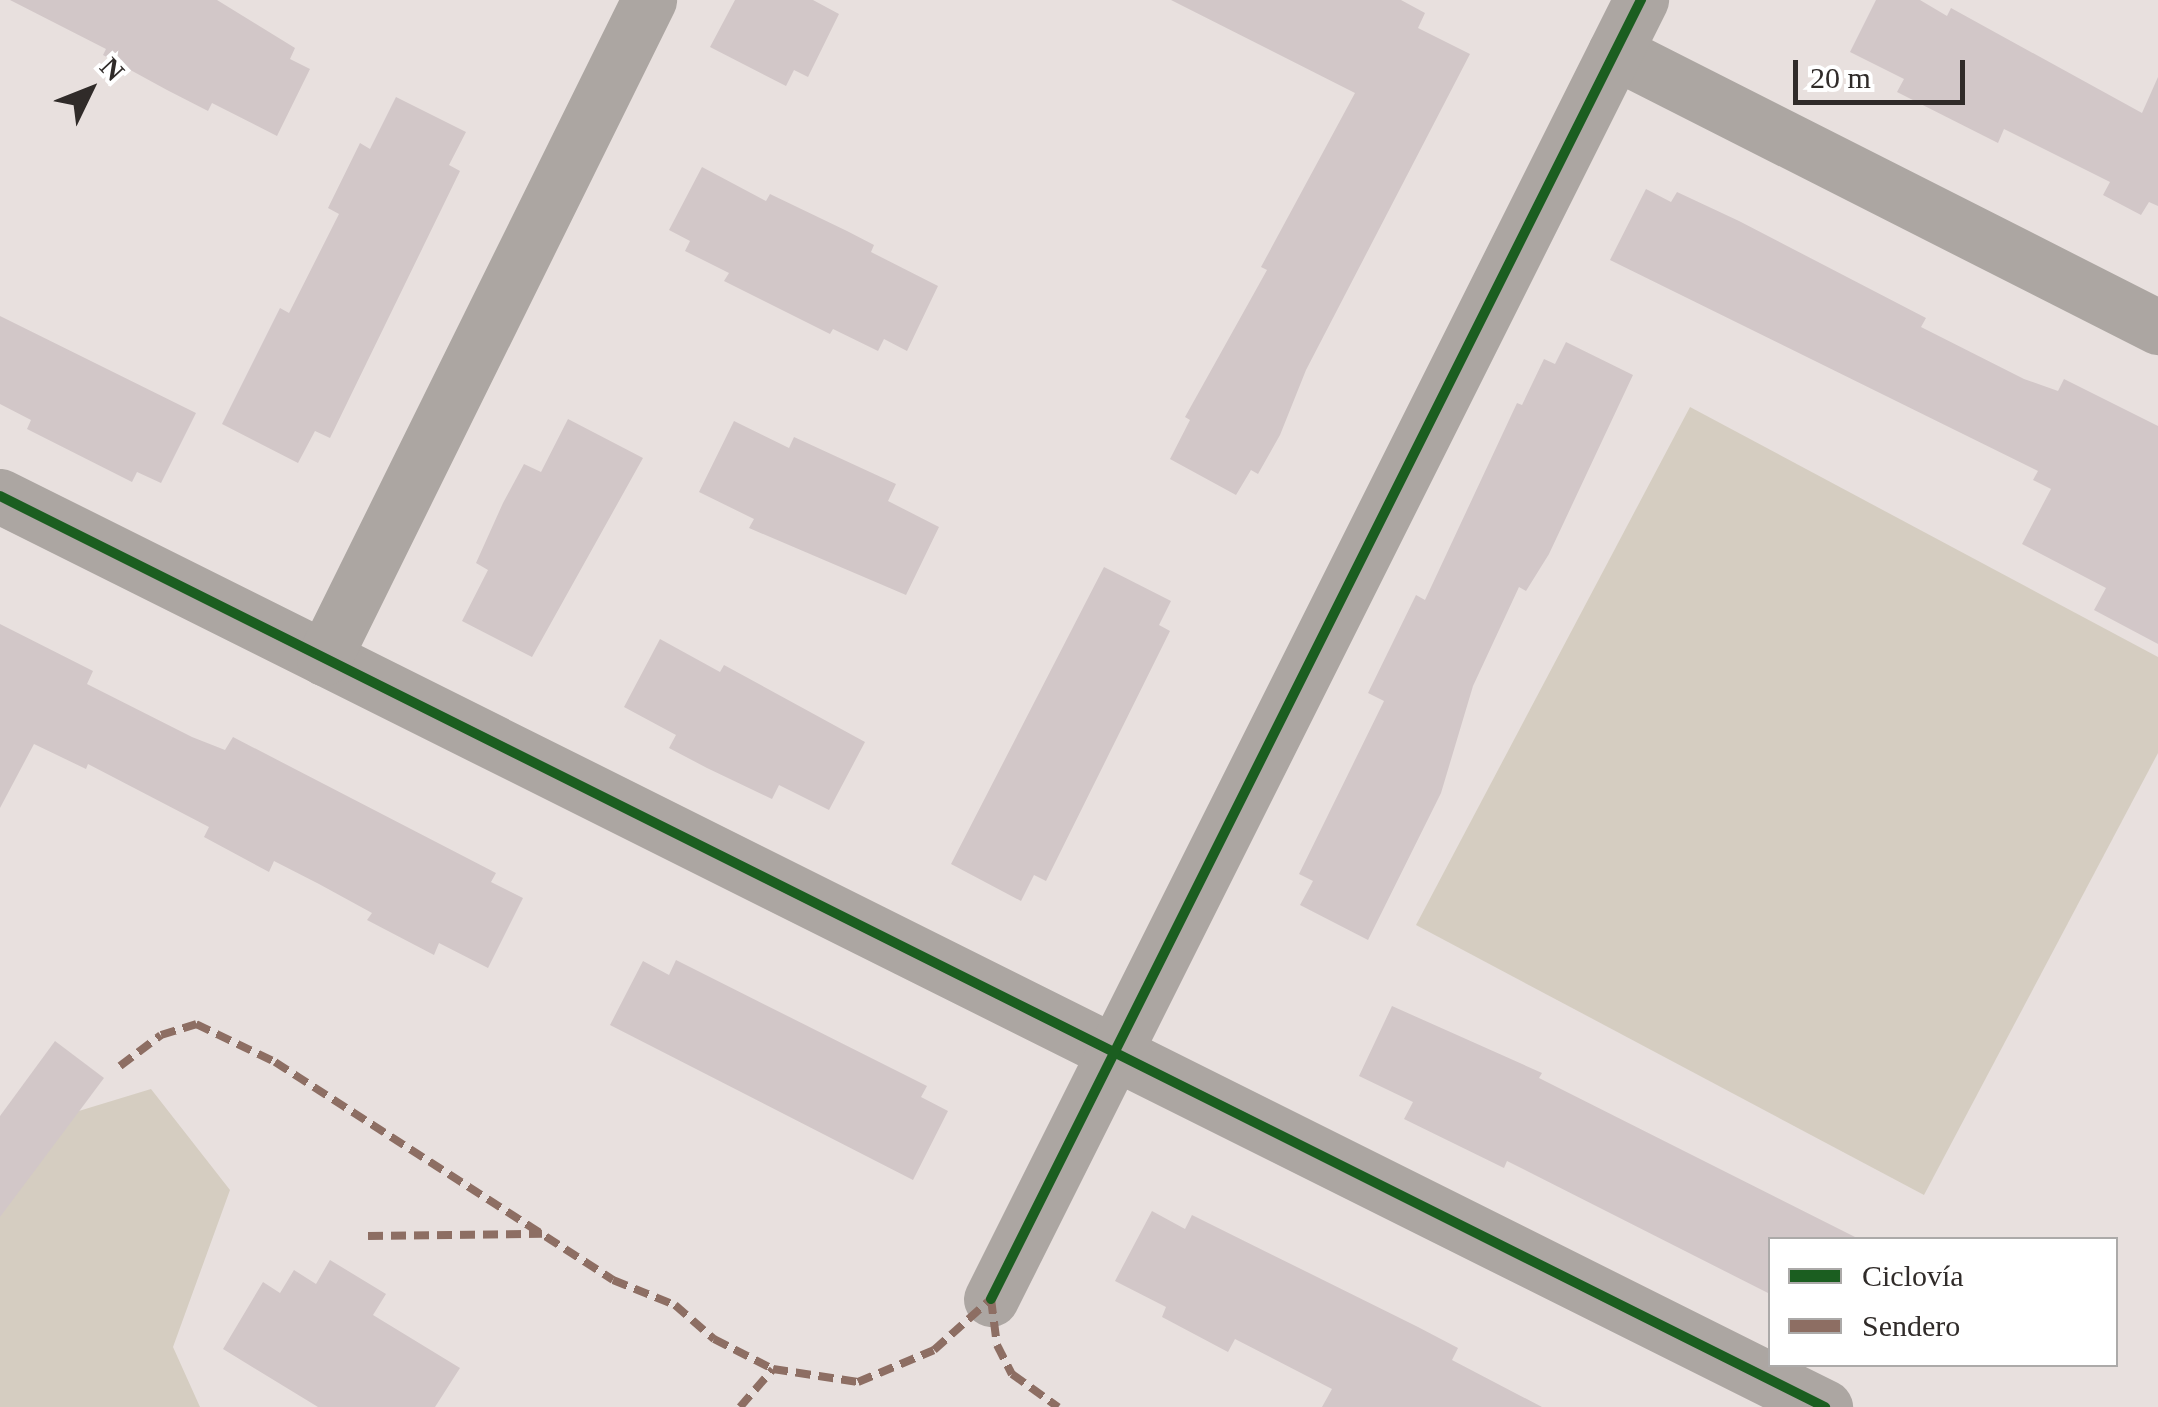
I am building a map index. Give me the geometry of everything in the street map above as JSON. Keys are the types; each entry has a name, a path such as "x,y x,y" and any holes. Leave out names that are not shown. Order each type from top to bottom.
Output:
{"street":[{"path":"324,658 649,0"},
{"path":"991,1299 1641,0"},
{"path":"1615,52 2158,327"},
{"path":"0,496 1824,1407"}],"shaded area":[{"path":"1690,407 2158,657 2158,753 1924,1195 1416,925"},
{"path":"151,1089 230,1190 173,1347 200,1407 0,1407 0,1135"}],"building":[{"path":"10,0 217,0 295,48 290,59 310,69 277,136 212,103 208,111 103,55 106,49"},
{"path":"735,0 813,0 839,14 808,77 794,70 786,86 710,47"},
{"path":"1171,0 1401,0 1425,13 1418,28 1470,54 1306,370 1280,435 1258,474 1251,470 1236,495 1170,459 1190,420 1185,417 1267,270 1261,267 1355,93"},
{"path":"1876,0 1920,0 1947,16 1951,8 2142,113 2158,77 2158,206 2149,202 2141,215 2103,195 2110,182 2004,129 1998,143 1897,92 1904,79 1850,52"},
{"path":"396,97 466,132 449,165 460,171 330,438 315,431 298,463 222,424 280,308 289,313 339,214 328,208 360,143 370,149"},
{"path":"702,167 766,201 770,194 847,231 874,245 871,252 938,286 907,351 884,339 878,351 833,329 830,334 724,281 729,273 685,251 690,241 669,230"},
{"path":"1646,189 1671,202 1677,192 1739,221 1926,318 1921,327 2024,379 2058,391 2064,379 2158,426 2158,644 2094,610 2106,588 2022,544 2051,489 2033,480 2038,471 1610,260"},
{"path":"0,316 196,413 161,483 137,472 132,482 27,429 31,420 0,404"},
{"path":"1566,342 1633,375 1549,554 1526,591 1519,587 1473,686 1441,793 1368,940 1300,905 1313,881 1299,874 1384,701 1368,693 1416,595 1425,600 1517,403 1522,405 1544,359 1555,364"},
{"path":"568,419 643,458 532,657 462,621 488,570 476,563 503,503 524,464 541,472"},
{"path":"734,421 789,448 794,437 896,484 888,501 939,527 906,595 749,528 754,519 699,492"},
{"path":"1104,567 1171,601 1159,625 1170,631 1046,881 1034,875 1021,901 951,864"},
{"path":"0,624 93,671 87,684 192,737 225,750 233,737 496,873 491,882 523,898 488,968 439,943 434,955 367,920 372,913 319,884 274,861 269,872 204,837 209,827 88,764 86,769 34,744 0,808"},
{"path":"660,639 720,672 724,665 865,742 829,810 779,785 772,799 707,768 669,748 676,735 624,707"},
{"path":"676,960 927,1086 921,1097 948,1111 913,1180 610,1025 643,961 669,975"},
{"path":"1392,1006 1542,1073 1539,1078 1855,1237 1768,1237 1768,1293 1507,1161 1504,1168 1404,1119 1413,1102 1359,1076"},
{"path":"55,1041 104,1078 0,1217 0,1116"},
{"path":"1152,1211 1185,1229 1192,1215 1418,1327 1458,1348 1452,1360 1542,1407 1322,1407 1332,1389 1235,1339 1228,1352 1162,1317 1166,1307 1115,1281"},
{"path":"330,1260 386,1294 373,1315 460,1368 435,1407 318,1407 223,1349 263,1282 280,1293 294,1270 316,1284"}],"marked path":[{"path":"120,1066 161,1035 196,1024 275,1062 613,1280 675,1305 714,1339 773,1369 858,1382 934,1350 991,1299"},
{"path":"368,1236 542,1234"},
{"path":"991,1299 997,1345 1012,1374 1058,1407"},
{"path":"740,1407 773,1369"}],"cycle path":[{"path":"991,1299 1641,0"},
{"path":"0,496 1825,1407"}]}
